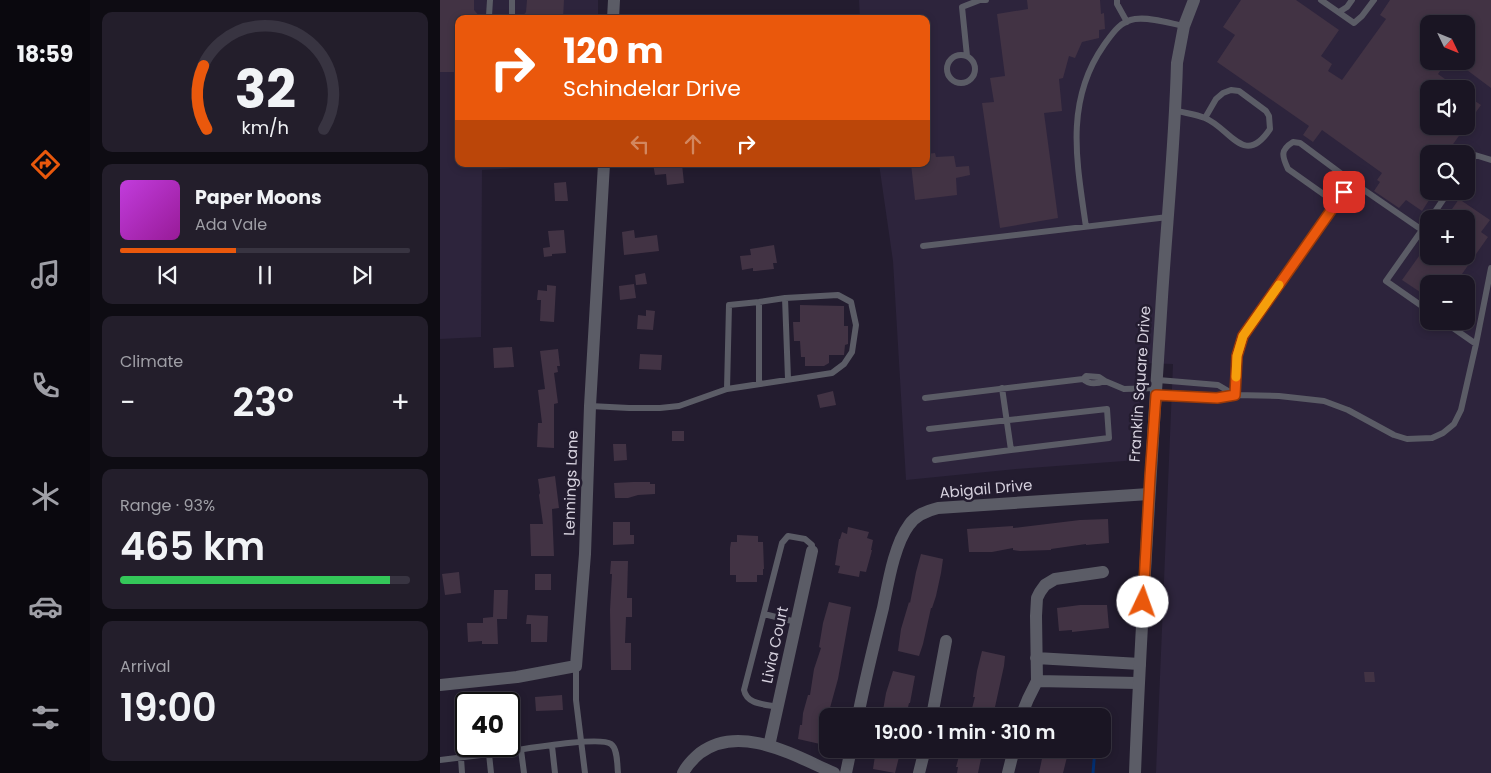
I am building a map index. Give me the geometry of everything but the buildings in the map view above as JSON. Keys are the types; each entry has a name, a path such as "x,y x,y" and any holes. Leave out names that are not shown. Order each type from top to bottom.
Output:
{"street":[{"path":"613,15 614,0"},
{"name":"Franklin Square Drive","path":"1135,773 1138,683 1149,494 1177,64 1184,26 1194,0"},
{"name":"Lennings Lane","path":"576,666 585,554 590,406 604,167"},
{"name":"Abigail Drive","path":"860,708 901,537 909,524 917,516 938,508 1149,494"},
{"name":"Livia Court","path":"770,746 812,551"},
{"path":"1024,708 1037,681 1036,616 1037,598 1040,592 1045,585 1056,579 1104,572"},
{"path":"933,708 946,641"},
{"path":"1036,658 1140,664"},
{"path":"440,685 517,677 576,666"},
{"path":"1037,681 1138,683"},
{"path":"683,773 696,756 706,748 717,743 737,740 770,746 814,769 834,773"},
{"path":"846,773 849,758"},
{"path":"919,773 923,758"},
{"path":"1008,773 1012,758"}],"lane":[{"path":"489,15 490,0"},
{"path":"512,0 512,15"},
{"path":"967,56 962,55 953,58 947,66 947,74 952,80 965,83 975,73 975,66 967,56 962,6 986,0"},
{"path":"1117,0 1128,22"},
{"path":"1321,0 1354,23 1374,0"},
{"path":"1339,12 1347,7 1352,0"},
{"path":"1086,227 1076,153 1076,125 1088,72 1113,32 1122,24 1134,19 1149,19 1184,26"},
{"path":"1174,110 1205,118 1242,146 1251,146 1259,143 1270,129 1269,116 1266,111 1239,91 1230,90 1223,92 1216,98 1205,118"},
{"path":"1336,203 1288,169 1284,161 1283,152 1286,146 1293,142 1300,143 1420,229"},
{"path":"1475,156 1491,160"},
{"path":"1235,395 1237,356 1243,336 1351,181"},
{"path":"923,246 1168,217"},
{"path":"1420,233 1386,281 1420,305"},
{"path":"1157,388 1217,398 1235,395 1324,400 1348,410 1394,435 1407,439 1432,438 1443,433 1454,424 1461,410 1491,268"},
{"path":"590,406 660,408 679,406 727,389 832,372 844,364 852,352 856,325 851,302 838,295 785,298 729,305 727,389"},
{"path":"785,298 788,379"},
{"path":"759,302 759,384"},
{"path":"1456,330 1476,344"},
{"path":"926,398 1083,379 1086,376 1099,377 1124,389 1218,385 1235,395"},
{"path":"1002,388 1011,450"},
{"path":"929,430 1107,410 1109,438 935,460"},
{"path":"778,707 750,701 746,697 744,690 782,543 788,536 805,539 812,545 812,551"},
{"path":"764,614 796,622"},
{"path":"576,666 576,700 584,773"},
{"path":"524,773 521,750 581,741 601,741 610,743 614,747 618,773"},
{"path":"552,746 555,773"},
{"path":"440,760 468,757"},
{"path":"489,757 491,773"},
{"path":"461,758 462,773"}],"shaded area":[{"path":"440,0 598,0 598,15 455,15 455,167 538,167 482,170 481,337 440,339"},
{"path":"859,0 1491,0 1491,773 1156,773 1173,364 1142,363 1138,460 1016,469 906,480 893,261 879,167 930,167 930,15 860,15"}],"waterway":[{"path":"1093,773 1094,758"}],"slow traffic":[{"path":"1236,377 1237,356 1243,336 1279,285"}],"route":[{"path":"1143,602 1156,395 1217,398 1235,395 1237,356 1243,336 1344,192"}]}
